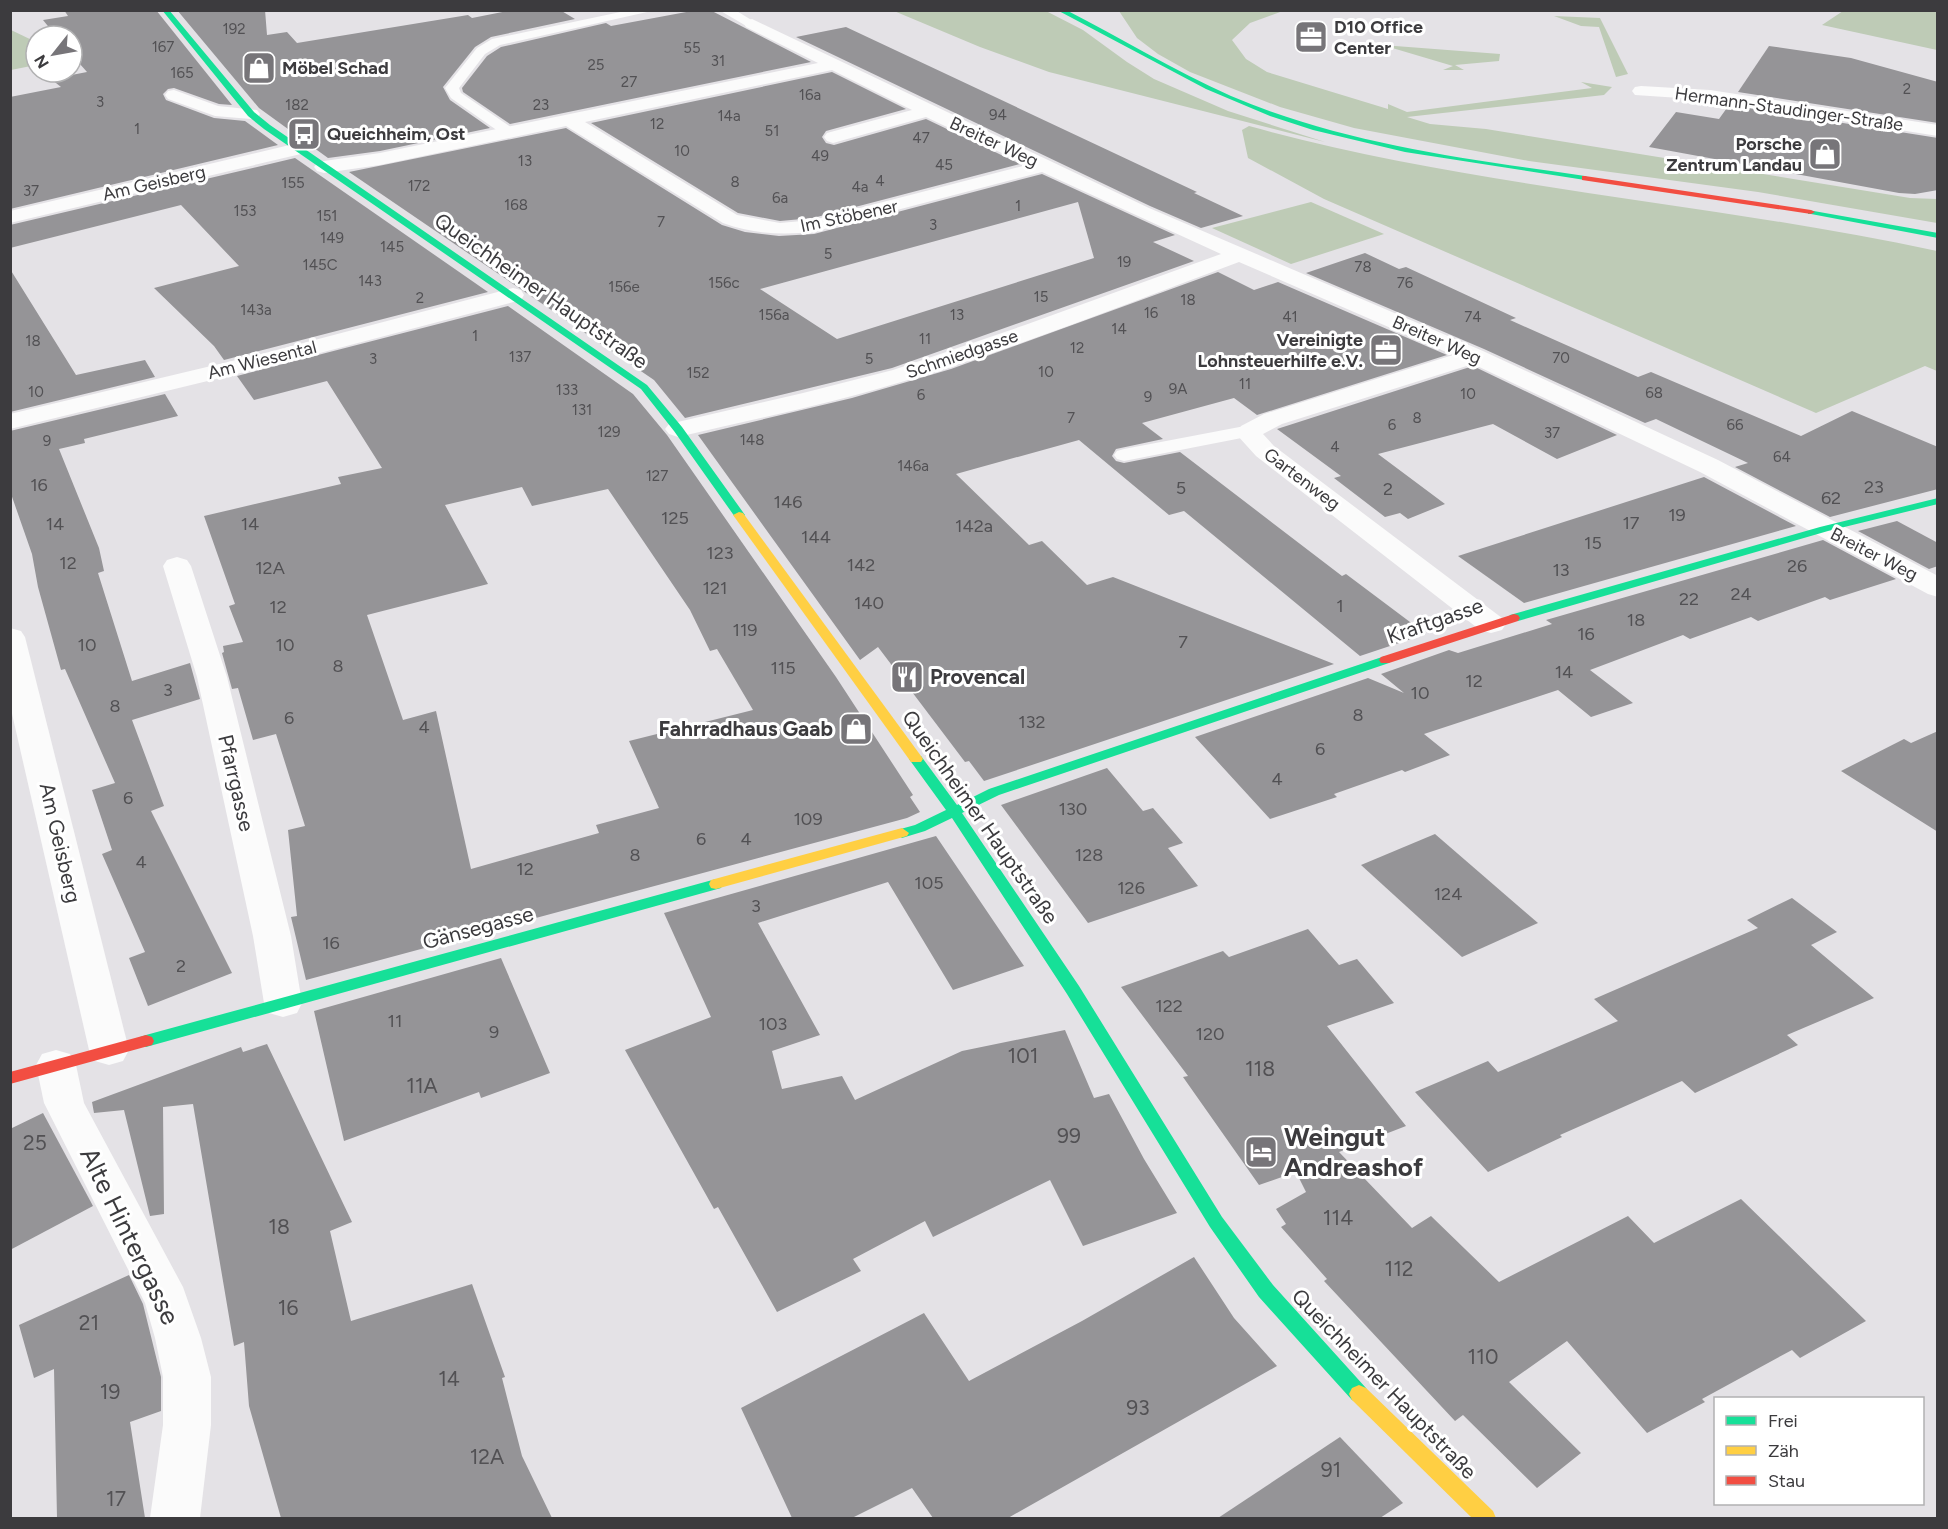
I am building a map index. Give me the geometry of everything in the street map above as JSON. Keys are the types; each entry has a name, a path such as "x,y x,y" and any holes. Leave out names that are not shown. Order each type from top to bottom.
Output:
{"street":[{"name":"Queichheimer Hauptstraße","path":"165,10 251,114 298,149 636,381 678,429 842,660 954,811 1073,990 1216,1222 1266,1291 1347,1382 1486,1518"},
{"path":"1060,10 1128,44 1162,66 1222,94 1295,120 1347,134 1518,169 1739,200 1938,236"},
{"path":"1092,10 1128,44"},
{"name":"Breiter Weg","path":"752,24 1044,166 1475,356 1709,466 1938,588"},
{"path":"324,167 380,159 833,65"},
{"name":"Hermann-Staudinger-Straße","path":"1641,91 1710,95 1938,131"},
{"path":"174,96 215,111 251,114"},
{"name":"Breiter Weg","path":"833,137 928,111"},
{"name":"Im Stöbener","path":"569,120 730,219 741,224 780,229 829,223 1044,166"},
{"name":"Am Geisberg","path":"10,217 298,149"},
{"name":"Schmiedgasse","path":"678,429 806,400 901,375 1044,326 1240,254"},
{"name":"Am Wiesental","path":"10,422 281,356 513,295"},
{"name":"Gartenweg","path":"1475,356 1273,419 1261,423 1250,431 1253,441 1265,451 1491,624"},
{"name":"Kraftgasse","path":"954,811 994,792 1491,624 1824,529 1938,501"},
{"name":"Pfarrgasse","path":"177,566 212,677 272,936 284,1003"},
{"name":"Am Geisberg","path":"10,637 109,1050"},
{"name":"Gänsegasse","path":"10,1078 909,831 954,811"},
{"name":"Alte Hintergasse","path":"56,1065 64,1103 167,1301 178,1338 187,1377 187,1425 175,1518"}],"lane":[{"path":"510,132 456,95 452,88 481,51 507,39 650,10"},
{"path":"725,10 752,24"},
{"path":"1125,455 1164,449 1216,435 1250,431"}],"green space":[{"path":"894,11 1046,11 1083,30 1154,79 1228,111 1325,142 1049,72 980,47"},
{"path":"1119,11 1283,11 1250,23 1232,40 1246,59 1267,72 1388,109 1388,104 1407,112 1592,88 1581,82 1612,87 1604,95 1407,117 1430,124 1486,129 1910,198 1937,199 1937,223 1758,192 1529,161 1354,128 1280,107 1190,72 1158,54 1137,38"},
{"path":"1843,11 1937,11 1937,50 1822,25"},
{"path":"1554,16 1600,18 1628,74 1616,77 1599,27 1581,26"},
{"path":"11,30 24,36 24,67 11,70"},
{"path":"1356,43 1500,54 1499,61 1455,65 1464,70 1443,70 1453,66 1389,47 1378,51"},
{"path":"1249,126 1419,165 1851,234 1937,251 1937,371 1925,366 1816,413 1324,199 1248,158 1242,130"},
{"path":"1311,202 1384,234 1291,264 1212,228"}],"building":[{"path":"64,10 156,10 232,105 219,104 174,88 168,89 163,94 166,100 214,118 245,121 278,145 10,209 10,97 61,87 57,84 84,84 84,73 87,72 84,69 84,24 46,24 43,20 68,16"},
{"path":"177,10 265,10 267,35 287,32 297,43 468,15 472,18 513,10 560,10 575,19 491,37 475,47 443,87 450,100 490,128 380,151 328,158 259,108"},
{"path":"697,10 710,10 811,62 510,124 463,92 462,88 487,56 501,47 606,23 611,26"},
{"path":"846,27 1197,192 1194,193 1243,216 1201,228 1150,206 796,37"},
{"path":"1769,46 1851,58 1938,82 1938,123 1738,92"},
{"path":"832,72 906,109 826,131 822,137 826,143 834,145 926,119 1020,164 813,218 780,221 738,213 591,123"},
{"path":"1729,105 1938,138 1938,190 1915,194 1899,193 1649,147 1676,112 1719,119"},
{"path":"566,128 722,225 745,232 779,236 814,234 1042,174 1175,235 1153,242 1194,261 892,368 685,418 654,380 349,172","holes":["1078,202 1094,258 837,339 760,289"]},
{"path":"295,158 488,292 224,360 214,346 154,288 239,266 181,205 10,248 10,225"},
{"path":"1365,253 1399,269 1406,267 1516,318 1510,320 1638,377 1651,372 1801,436 1852,411 1938,447 1938,489 1830,517 1735,467 1748,463 1656,419 1645,423 1484,349 1306,273"},
{"path":"10,269 76,375 145,360 155,377 10,412"},
{"path":"1218,272 1254,290 1278,282 1447,355 1257,415 1234,398 1142,423 1163,439 1116,449 1112,456 1116,461 1124,463 1180,452 1342,576 1346,574 1426,634 1360,656 1184,511 1169,515 1079,440 956,474 1029,545 1042,541 1087,585 1113,577 1334,664 984,781 969,761 965,762 878,647 860,660 698,435 852,398 951,369"},
{"path":"508,306 633,394 667,435 836,677 913,795 910,797 920,812 907,818 306,980 291,917 297,916 288,830 305,826 276,734 253,740 238,688 232,689 222,653 224,652 223,646 243,642 229,606 235,604 204,516 341,484 338,477 382,468 327,381 254,400 237,376","holes":["522,487 532,506 608,489 690,610 710,651 717,649 753,710 629,741 659,808 596,825 599,833 471,869 436,711 403,720 367,615 488,584 445,505"]},
{"path":"1473,366 1617,435 1557,459 1493,424 1378,454 1445,504 1408,519 1400,513 1385,517 1334,478 1341,476 1277,429"},
{"path":"165,394 178,416 84,439 85,443 59,449 99,548 104,571 98,573 132,681 190,663 200,699 132,720 164,806 151,811 232,973 148,1006 129,958 145,952 102,854 112,850 92,790 115,783 65,669 61,670 38,587 32,554 10,491 10,431"},
{"path":"1704,477 1796,526 1524,603 1458,556"},
{"path":"1897,521 1938,543 1938,566 1929,569 1858,531"},
{"path":"1823,540 1896,579 1830,600 1825,597 1758,621 1751,617 1690,639 1683,635 1590,670 1633,703 1591,717 1558,690 1424,734 1450,755 1334,794 1337,797 1270,819 1195,737 1368,678 1404,693 1381,674 1449,650 1458,653 1552,624 1546,620"},
{"path":"1938,731 1938,832 1841,771 1904,739 1911,743"},
{"path":"1107,768 1143,811 1153,808 1183,843 1168,848 1198,886 1088,923 1001,805"},
{"path":"1435,834 1538,923 1462,957 1361,865"},
{"path":"936,836 1024,966 953,990 888,882 758,923 820,1035 772,1051 782,1089 842,1076 855,1100 962,1051 1065,1030 1094,1098 1109,1094 1144,1159 1177,1213 1083,1246 1050,1180 933,1237 925,1221 853,1259 861,1271 777,1312 718,1207 714,1209 625,1050 711,1017 664,913"},
{"path":"1792,898 1837,932 1811,945 1874,998 1787,1035 1798,1045 1695,1093 1682,1081 1560,1135 1562,1137 1488,1172 1415,1092 1488,1061 1498,1072 1618,1021 1594,999 1758,928 1747,920"},
{"path":"1308,929 1339,965 1357,959 1394,1003 1327,1026 1406,1126 1339,1152 1412,1228 1431,1216 1499,1282 1628,1216 1654,1243 1741,1199 1866,1321 1800,1358 1792,1350 1702,1399 1705,1402 1647,1433 1567,1341 1509,1382 1581,1453 1537,1488 1463,1415 1455,1421 1324,1281 1327,1279 1281,1227 1286,1224 1276,1209 1306,1192 1296,1172 1259,1185 1183,1077 1188,1076 1121,987 1223,951 1229,957"},
{"path":"501,958 550,1073 481,1098 479,1092 344,1141 314,1011"},
{"path":"267,1044 352,1222 330,1231 351,1321 472,1284 505,1377 502,1378 522,1456 552,1518 281,1518 249,1406 244,1342 234,1346 193,1104 163,1107 164,1214 150,1216 124,1110 94,1113 92,1102 241,1047 243,1052"},
{"path":"43,1113 93,1206 10,1250 10,1129"},
{"path":"1194,1257 1234,1318 1277,1366 1008,1518 933,1518 912,1488 852,1518 792,1518 741,1408 924,1313 969,1381 1082,1321"},
{"path":"129,1275 143,1304 161,1377 161,1411 130,1422 145,1518 57,1518 54,1369 34,1378 19,1325"},
{"path":"1340,1437 1403,1503 1380,1518 1218,1518"}],"traffic: fast":[{"path":"165,10 251,114 267,127 644,387 678,429 739,515"},
{"path":"1060,10 1208,88 1272,114 1360,140 1405,150 1585,178"},
{"path":"1811,212 1938,236"},
{"path":"1514,618 1824,529 1938,501"},
{"path":"902,833 920,828 994,792 1385,660"},
{"path":"916,759 954,811 1073,990 1216,1222 1266,1291 1359,1394"},
{"path":"146,1041 716,884"}],"traffic: slow":[{"path":"739,515 916,759"},
{"path":"716,884 902,833"},
{"path":"1359,1394 1486,1518"}],"traffic: jam":[{"path":"1585,178 1811,212"},
{"path":"1385,660 1514,618"},
{"path":"10,1078 146,1041"}],"place":[{"name":"D10 Office Center","path":"1311,37"},
{"name":"Möbel Schad","path":"259,68"},
{"name":"Queichheim, Ost","path":"304,134"},
{"name":"Porsche Zentrum Landau","path":"1825,154"},
{"name":"Vereinigte Lohnsteuerhilfe e.V.","path":"1386,350"},
{"name":"Provencal","path":"907,677"},
{"name":"Fahrradhaus Gaab","path":"856,729"},
{"name":"Weingut Andreashof","path":"1261,1152"}]}
